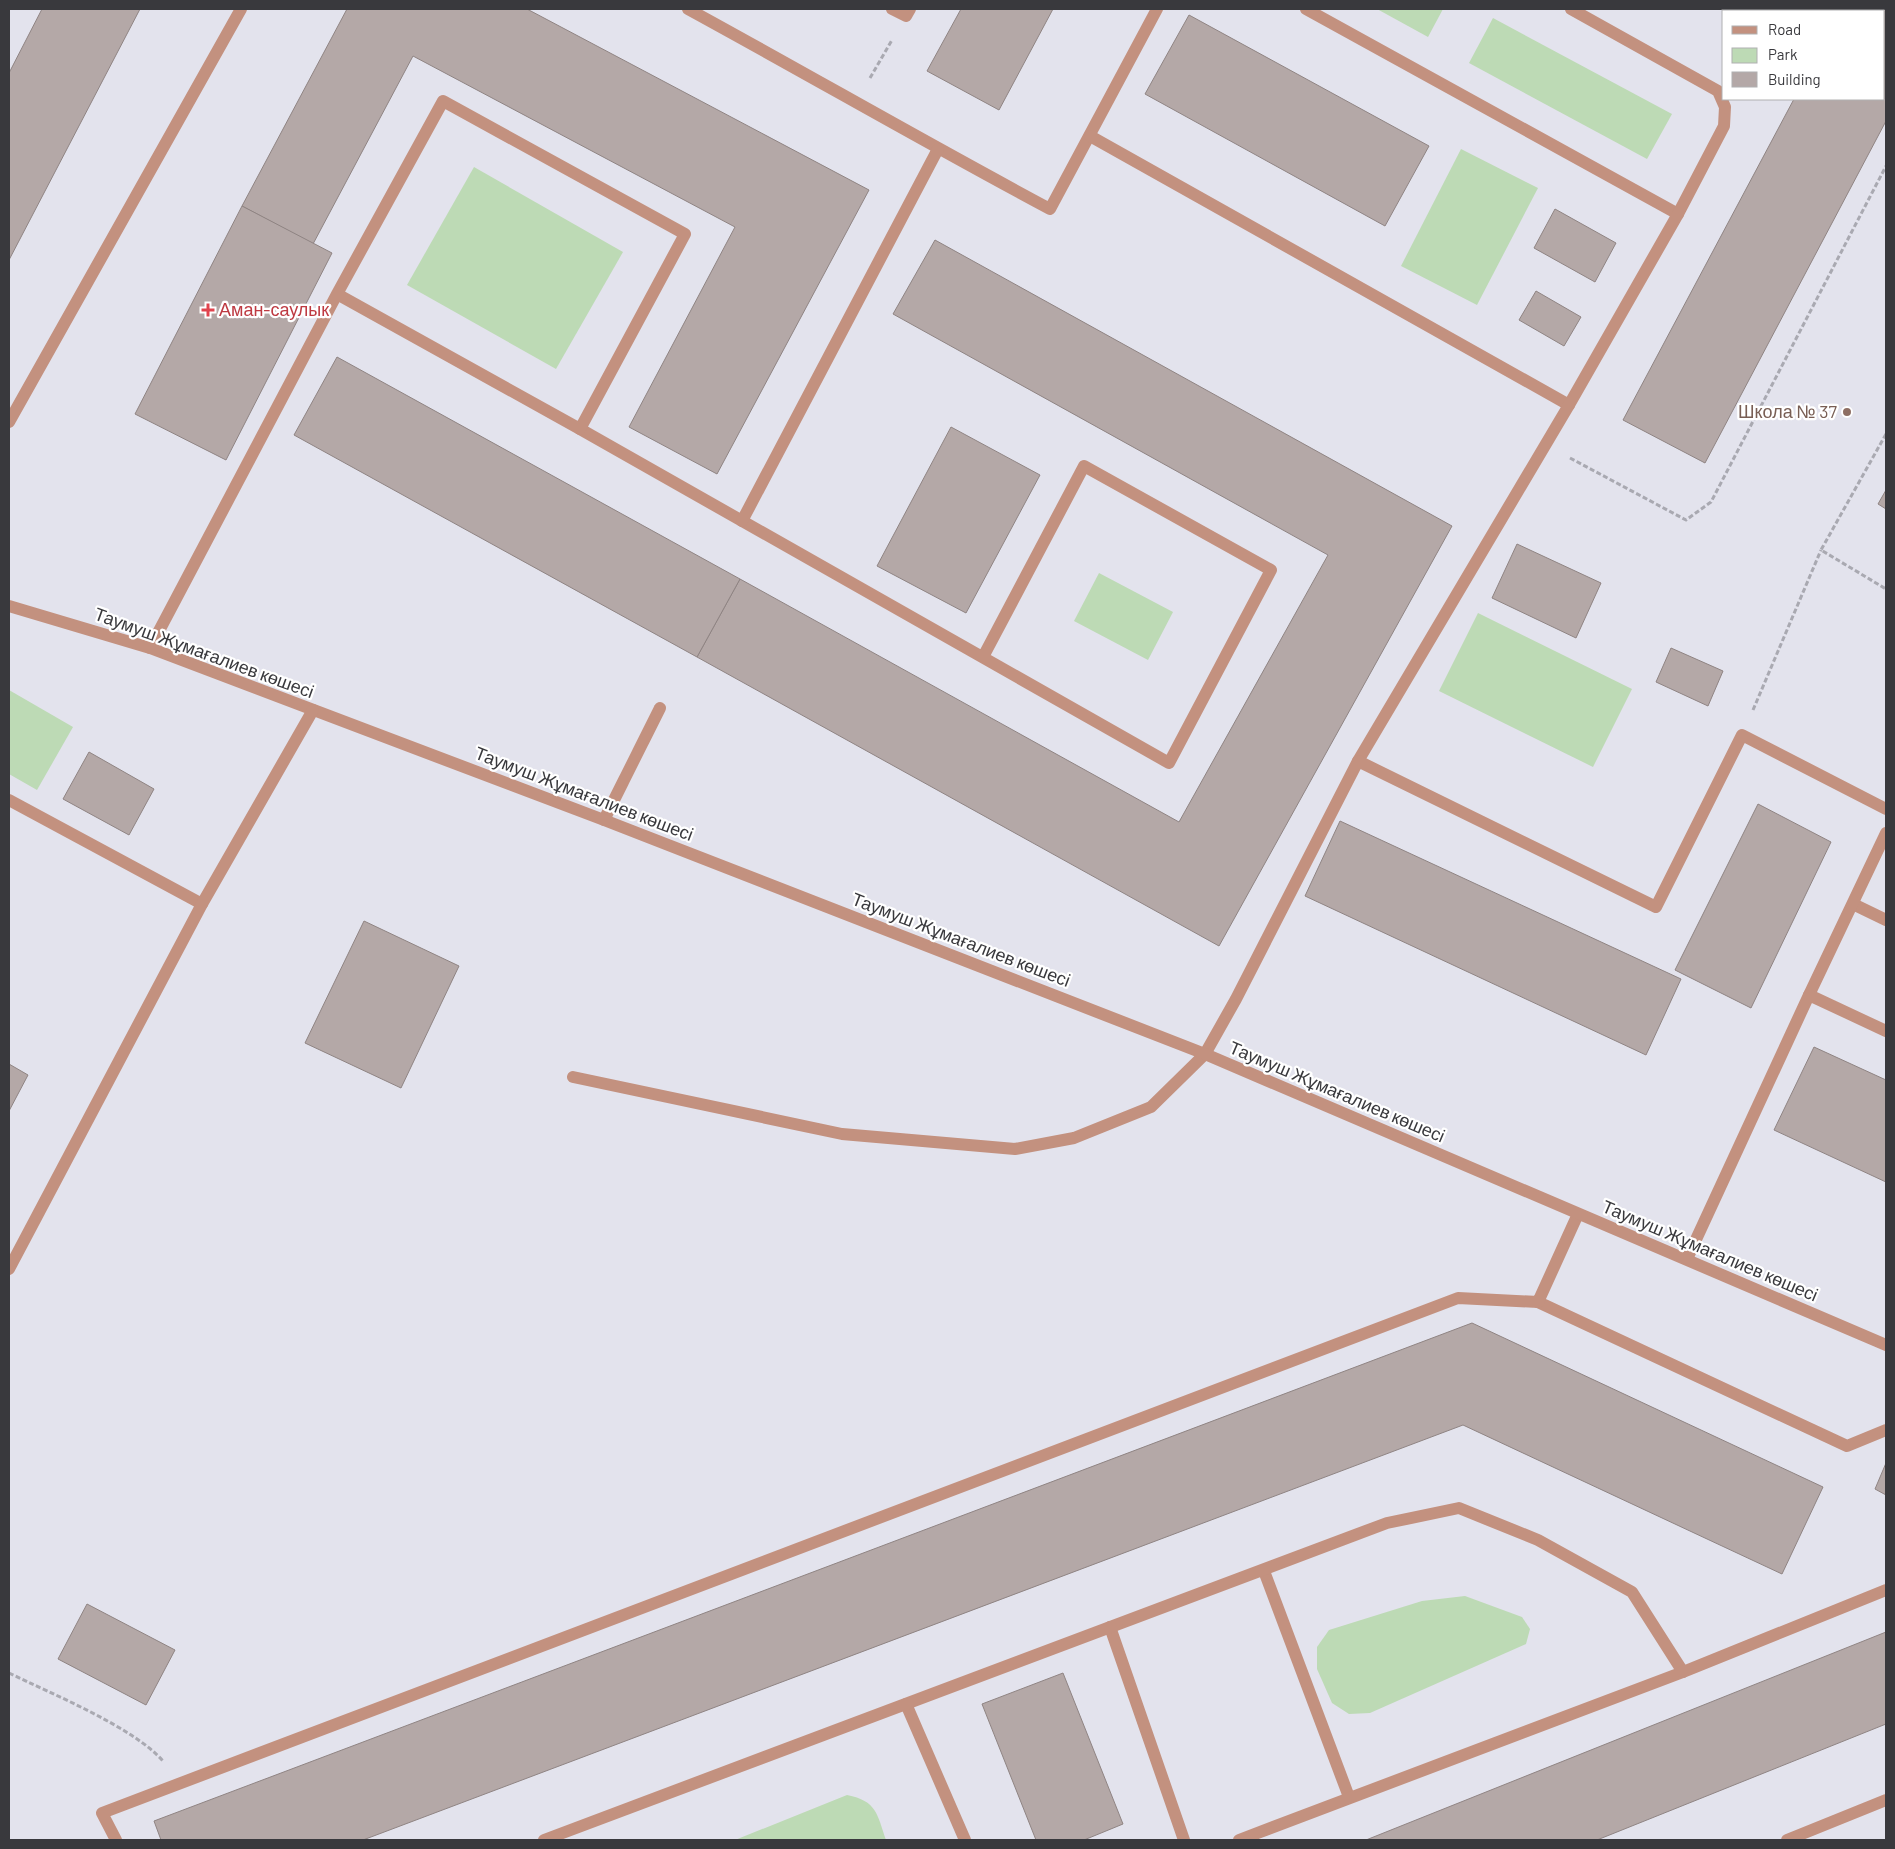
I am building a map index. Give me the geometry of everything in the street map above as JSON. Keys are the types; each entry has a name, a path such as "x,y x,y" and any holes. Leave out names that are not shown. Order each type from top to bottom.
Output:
{"street":[{"path":"9,422 14,404 241,9"},
{"path":"688,9 857,101 938,149 1050,209 1158,9"},
{"path":"892,9 908,12"},
{"path":"1306,9 1678,214"},
{"path":"573,1077 842,1134 1015,1149 1074,1138 1150,1107 1206,1054 1358,761 1569,405 1678,214 1724,126 1725,107 1718,91 1572,9"},
{"path":"150,648 337,294 443,101 685,234 580,429"},
{"path":"1090,136 1569,405"},
{"path":"742,521 938,149"},
{"path":"337,294 580,429 1169,763 1271,570 1084,466 983,657"},
{"name":"Таумуш Жұмағалиев көшесі","path":"9,606 150,648 604,820 1206,1054 1578,1214 1687,1258 1886,1345"},
{"path":"604,820 660,708"},
{"path":"9,1268 202,904 313,710"},
{"path":"1358,761 1656,907 1742,735 1886,809"},
{"path":"9,800 202,904"},
{"path":"1687,1258 1886,833"},
{"path":"1853,904 1886,920"},
{"path":"1809,995 1886,1030"},
{"path":"1538,1302 1578,1214"},
{"path":"116,1840 102,1813 1458,1298 1538,1302 1846,1446 1886,1430"},
{"path":"544,1840 1387,1524 1459,1508 1538,1540 1632,1592 1683,1672"},
{"path":"1264,1571 1349,1797"},
{"path":"1239,1840 1683,1672 1886,1590"},
{"path":"1110,1627 1184,1840"},
{"path":"906,1704 965,1840"},
{"path":"1786,1840 1886,1800"}],"path":[{"path":"857,101 908,12"},
{"path":"1545,445 1686,520 1711,502 1886,166"},
{"path":"1742,735 1821,550 1886,434"},
{"path":"1821,550 1886,589"},
{"path":"9,1673 110,1723 151,1748 181,1782"}],"green space":[{"path":"1377,9 1443,9 1428,37"},
{"path":"1493,18 1672,114 1647,159 1469,63"},
{"path":"1461,149 1538,188 1477,305 1401,266"},
{"path":"474,167 623,252 556,369 407,285"},
{"path":"1099,573 1173,612 1148,660 1074,621"},
{"path":"1478,613 1632,689 1593,767 1439,691"},
{"path":"9,690 73,727 37,790 9,774"},
{"path":"1465,1596 1522,1617 1530,1629 1526,1644 1370,1713 1349,1714 1332,1703 1317,1669 1317,1647 1329,1630 1422,1601"},
{"path":"847,1795 870,1805 878,1816 886,1840 735,1840"}],"building":[{"path":"42,9 140,9 9,260 9,73"},
{"path":"347,9 527,9 869,190 717,474 629,427 735,227 413,56 313,244 242,206"},
{"path":"961,9 1053,9 999,110 927,71"},
{"path":"1749,9 1886,9 1886,121 1705,463 1623,420 1793,100 1885,100 1885,10"},
{"path":"1189,15 1429,146 1385,226 1145,94"},
{"path":"242,206 332,253 226,460 135,414"},
{"path":"1555,209 1616,243 1595,282 1534,248"},
{"path":"935,240 1452,526 1219,946 697,657 740,579 1179,822 1328,555 893,314"},
{"path":"1536,291 1581,317 1564,346 1519,320"},
{"path":"337,357 740,579 697,657 294,435"},
{"path":"951,427 1040,475 966,613 877,566"},
{"path":"1886,490 1886,509 1878,504"},
{"path":"1517,544 1601,583 1576,638 1492,598"},
{"path":"1671,648 1723,671 1708,706 1656,682"},
{"path":"89,752 154,789 129,835 63,799"},
{"path":"1758,804 1831,842 1751,1008 1675,970"},
{"path":"1340,821 1681,979 1646,1055 1305,896"},
{"path":"364,921 459,966 401,1088 305,1043"},
{"path":"1814,1047 1886,1080 1886,1182 1774,1130"},
{"path":"9,1064 28,1075 9,1111"},
{"path":"1472,1323 1823,1487 1782,1574 1463,1425 363,1840 161,1840 154,1821"},
{"path":"1886,1463 1886,1495 1875,1489"},
{"path":"87,1604 175,1650 146,1705 58,1659"},
{"path":"1886,1632 1886,1724 1597,1840 1366,1840"},
{"path":"1063,1673 1123,1824 1084,1840 1036,1840 982,1704"}],"place":[{"name":"Аман-саулык","path":"208,310"},
{"name":"Школа № 37","path":"1847,412"}]}
